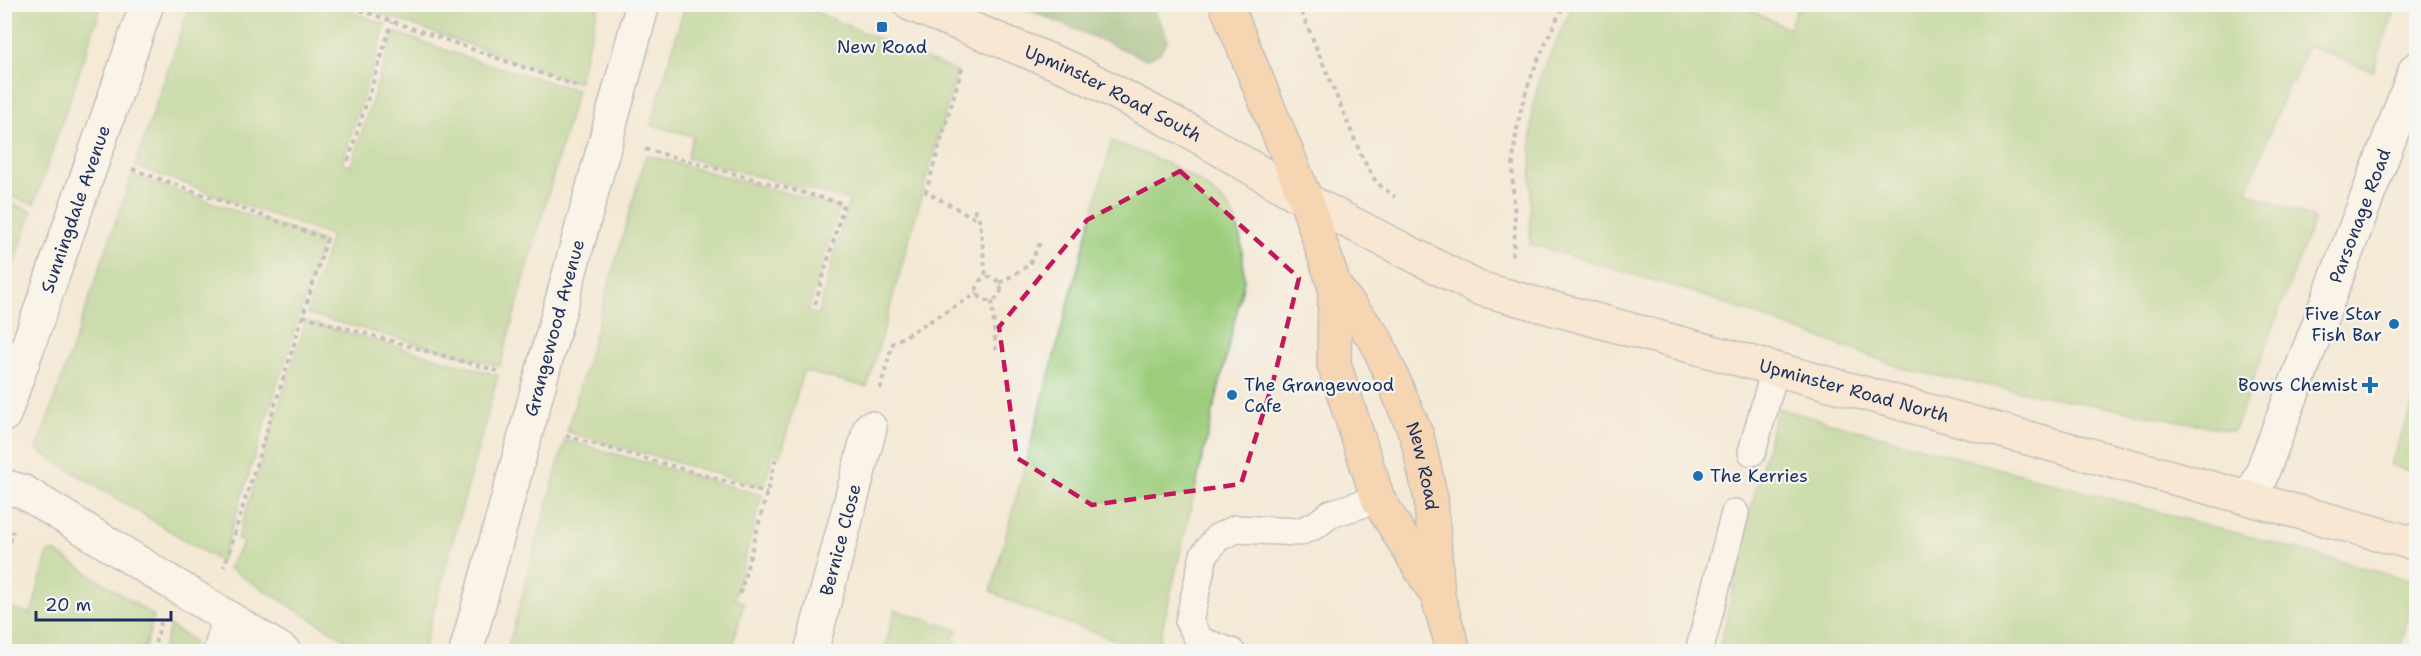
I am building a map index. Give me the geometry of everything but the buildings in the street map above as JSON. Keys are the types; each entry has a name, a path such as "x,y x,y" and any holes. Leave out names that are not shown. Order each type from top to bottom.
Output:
{"main road":[{"name":"New Road","path":"1226,4 1306,200 1335,287 1334,364 1378,499 1438,597"},
{"name":"New Road","path":"1335,287 1376,340 1418,436 1431,499 1438,597 1454,651"}],"street":[{"name":"Grangewood Avenue","path":"466,651 643,4"},
{"name":"Upminster Road South","path":"910,4 1071,69 1191,132 1306,200"},
{"name":"Sunningdale Avenue","path":"4,415 146,5"},
{"name":"Parsonage Road","path":"2252,498 2416,69"},
{"name":"Upminster Road North","path":"1306,200 1478,288 2416,544"},
{"name":"Bernice Close","path":"811,651 870,428"},
{"path":"4,486 24,492 284,651"},
{"path":"220,613 220,651"}],"lane":[{"path":"1752,452 1775,369"},
{"path":"1231,651 1200,641 1189,622 1204,555 1217,538 1236,529 1299,532 1316,525 1330,514 1378,499"},
{"path":"1699,651 1736,513"}],"path":[{"path":"343,4 617,100"},
{"path":"1298,4 1366,165 1376,182 1403,201"},
{"path":"1501,254 1512,259 1516,239 1513,167 1517,122 1529,78 1564,4"},
{"path":"348,161 392,22"},
{"path":"973,30 926,192 980,221"},
{"path":"606,138 843,204 814,308"},
{"path":"95,155 327,239 303,316 220,613"},
{"path":"974,209 980,221 986,278"},
{"path":"1000,283 1029,266 1041,241"},
{"path":"870,428 892,343 978,292 980,281 991,277 1000,283"},
{"path":"978,292 987,301 992,301 1000,294 1000,283"},
{"path":"992,301 996,350"},
{"path":"303,316 539,383"},
{"path":"528,425 766,493"},
{"path":"740,594 776,458"}],"highlighted area":[{"path":"1180,171 1299,278 1273,382 1241,484 1092,505 1017,458 999,327 1087,220"}],"green space":[{"path":"5,4 102,5 34,204 5,194"},
{"path":"1799,4 2397,5 2373,71 2307,46 2293,83 2289,82 2247,192 2314,219 2234,431 1911,371 1693,292 1530,244 1532,109 1542,71 1573,5 1740,5 1789,29"},
{"path":"190,5 331,5 386,24 342,163 351,166 394,32 477,61 577,90 500,366 307,314 331,236 135,166"},
{"path":"356,5 599,5 578,83"},
{"path":"685,5 799,5 957,72 867,387 803,371 781,455 773,453 764,487 567,432 646,155 839,207 808,312 818,314 849,200 687,158 693,136 651,125"},
{"path":"1017,5 1152,5 1168,39 1159,54 1146,59"},
{"path":"1112,141 1176,168 1219,198 1230,210 1237,224 1243,264 1244,281 1157,651 1148,651 1027,609 991,591"},
{"path":"132,175 323,241 221,562 37,450"},
{"path":"4,202 32,211 5,290"},
{"path":"306,321 498,375 423,651 364,651 228,568 244,542 237,539"},
{"path":"2416,397 2416,473 2390,465"},
{"path":"1777,408 2416,582 2400,651 1719,652 1749,516"},
{"path":"565,440 762,495 734,599 744,602 731,651 507,651"},
{"path":"48,552 56,552 154,616 144,651 5,651 5,606 31,614"},
{"path":"895,610 959,630 952,637 965,651 884,651"},
{"path":"170,626 194,641 192,651 162,651"}],"place":[{"name":"New Road","path":"882,27"},
{"name":"Five Star Fish Bar","path":"2394,324"},
{"name":"Bows Chemist","path":"2370,385"},
{"name":"The Grangewood Cafe","path":"1232,395"},
{"name":"The Kerries","path":"1698,476"}]}
